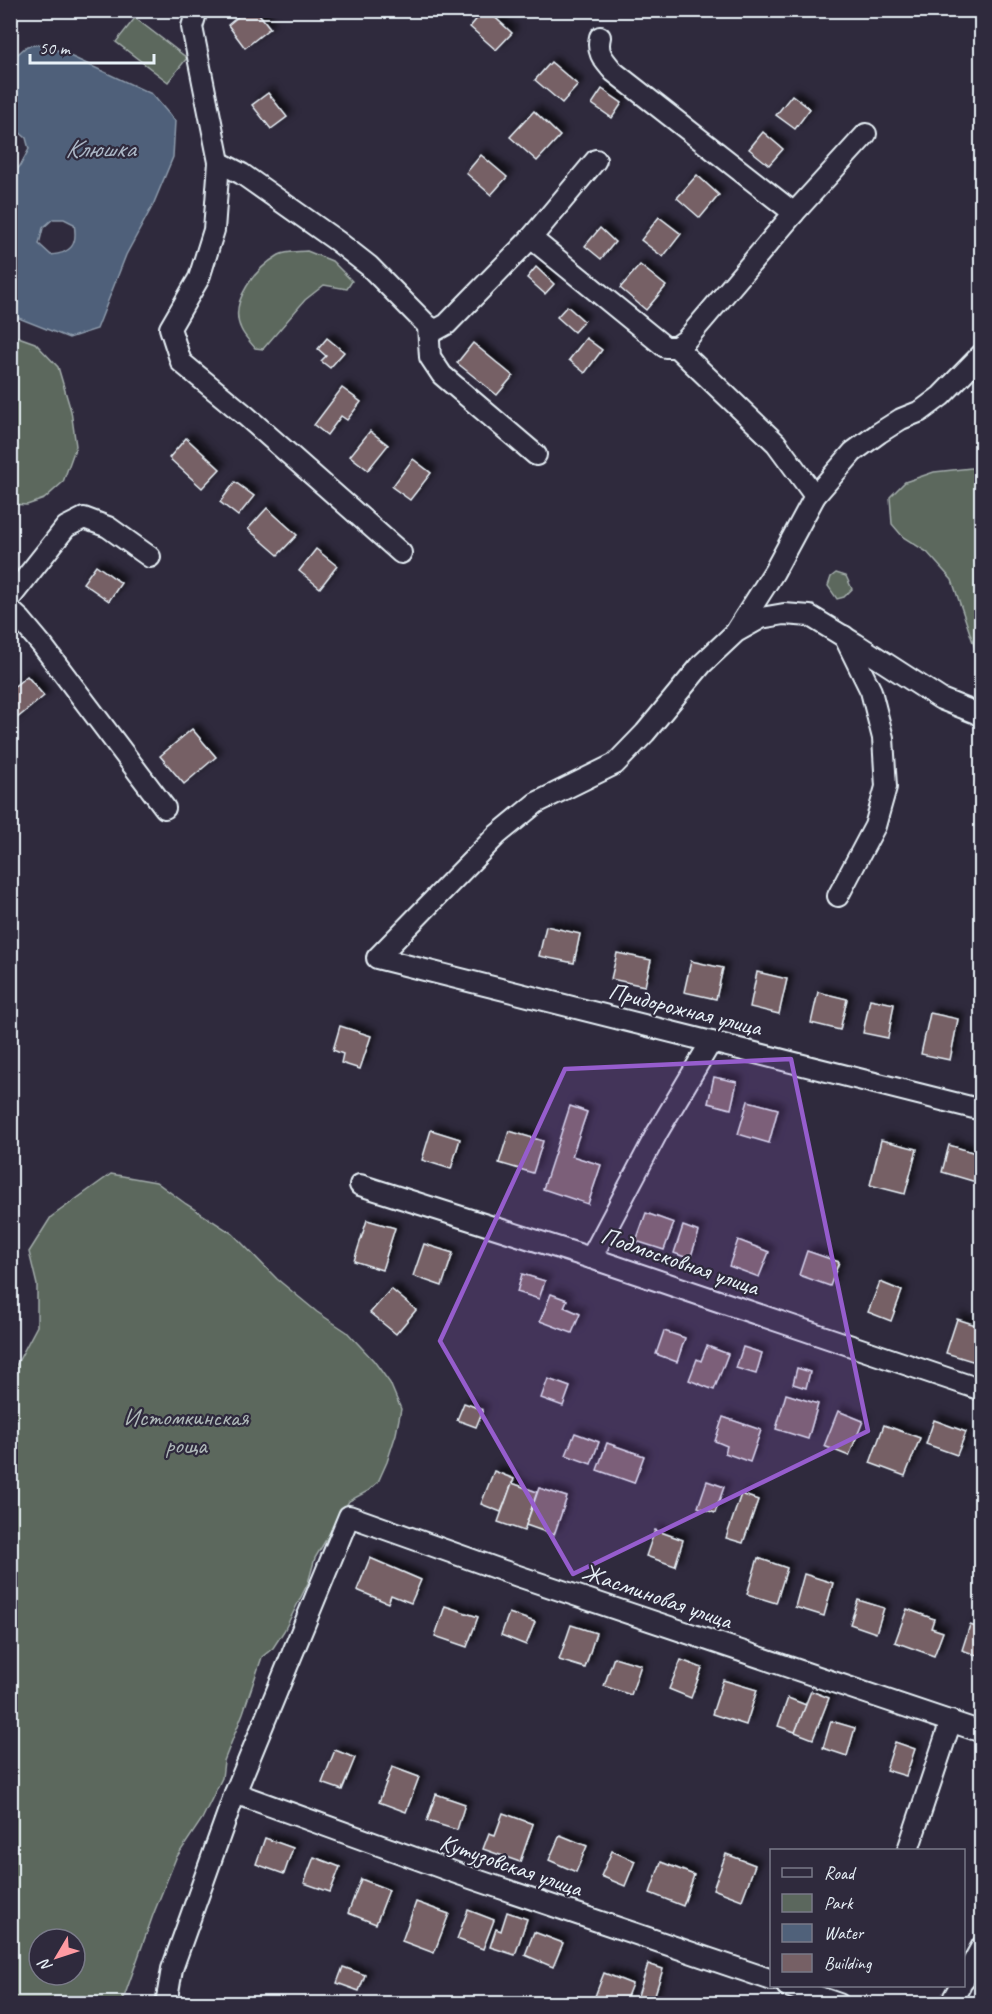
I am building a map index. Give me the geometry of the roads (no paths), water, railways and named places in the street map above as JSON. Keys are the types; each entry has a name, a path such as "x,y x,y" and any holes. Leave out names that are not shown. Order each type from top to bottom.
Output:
{"street":[{"path":"197,10 192,27 219,162 214,230 199,278 170,328 181,362 246,416 401,553"},
{"path":"600,37 599,55 614,72 794,213"},
{"path":"676,348 866,134"},
{"path":"219,162 242,174 337,241 369,266 428,326 436,330 447,324 531,238 596,160"},
{"path":"531,238 665,347 676,348 776,443 815,496"},
{"path":"428,326 430,357 442,375 536,455"},
{"path":"735,632 774,572 815,496 853,452 901,419 921,411 941,396 981,354"},
{"path":"10,598 66,527 84,518 108,527 150,557"},
{"path":"10,610 42,645 165,808"},
{"path":"735,632 761,618 784,614 810,616 941,699 981,717"},
{"name":"Придорожная улица","path":"735,632 702,664 645,733 615,764 536,803 505,828 432,899 377,958 981,1110"},
{"path":"838,896 874,826 886,787 882,738 871,691 844,636"},
{"path":"591,1258 657,1133 711,1042"},
{"name":"Подмосковная улица","path":"360,1185 591,1258 981,1390"},
{"name":"Жасминовая улица","path":"235,1793 349,1516 518,1576 981,1732"},
{"path":"909,1849 951,1722"},
{"path":"166,2004 172,1969 235,1793"},
{"name":"Кутузовская улица","path":"235,1793 459,1874 770,1980"},
{"path":"965,1975 981,1946"},
{"path":"790,1987 839,2004"},
{"path":"950,2004 959,1987"}],"water":[{"name":"Клюшка","path":"44,44 152,94 175,121 173,157 153,205 126,255 97,329 69,338 11,315 11,176 20,166 29,149 26,138 19,132 11,133 11,60 27,46","holes":["53,219 64,219 74,224 74,243 68,250 51,255 39,244 43,228"]}],"park label":[{"name":"Истомкинская роща","path":"186,1431"}]}
